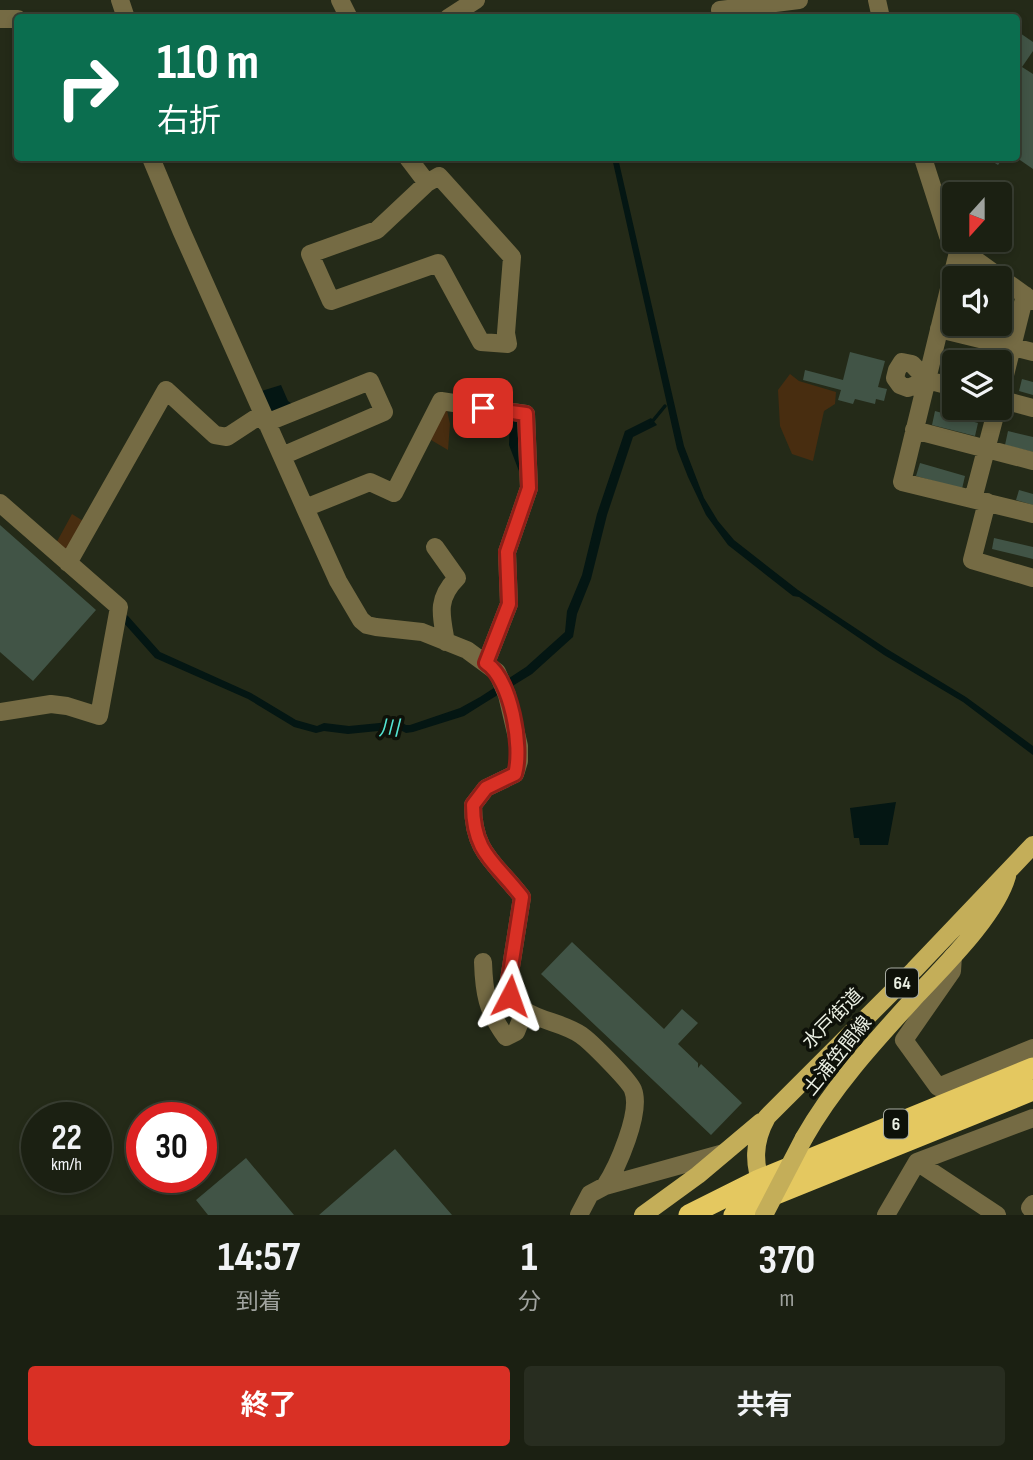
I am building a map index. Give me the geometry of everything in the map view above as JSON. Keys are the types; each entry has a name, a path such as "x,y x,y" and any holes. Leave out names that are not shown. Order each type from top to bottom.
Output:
{"highway":[{"name":"6","path":"734,1215 763,1197 1033,1068"},
{"name":"6","path":"689,1215 763,1197 1033,1090"}],"main road":[{"name":"水戸街道","path":"763,1197 756,1165 756,1142 767,1117 914,970 1033,845"},
{"name":"土浦笠間線","path":"763,1197 825,1104 855,1065 953,956 1002,894 1009,869"},
{"path":"643,1215 767,1117"}],"street":[{"path":"454,14 476,0"},
{"path":"722,14 720,10 799,0"},
{"path":"152,161 304,508 338,581 361,620 367,625 422,632 467,650 497,672 507,695 519,746 519,761 515,774 486,788 473,805 477,839 484,852 522,897 508,986 510,996 524,1012 580,1034 633,1089 635,1112 616,1170 605,1186"},
{"path":"410,161 427,183"},
{"path":"924,161 942,217"},
{"path":"439,176 512,257 506,332 508,344 481,341 438,263 331,301 310,254 377,230 427,183 439,176"},
{"path":"957,252 902,482 1033,514"},
{"path":"964,252 1029,298 1011,350"},
{"path":"939,329 1033,352"},
{"path":"927,380 942,384"},
{"path":"68,563 166,390 215,435 227,437 264,418 370,381 384,412 282,456"},
{"path":"304,508 370,482 394,493 441,401 526,414 529,488 507,552 509,604 486,663"},
{"path":"1012,402 1033,408"},
{"path":"994,420 986,449 972,560 1033,578"},
{"path":"915,430 1033,461"},
{"path":"0,503 119,607 99,716 51,704 0,712"},
{"path":"435,547 457,578 446,589 441,611 446,642"},
{"path":"953,956 952,971 904,1040 938,1087 1033,1048"},
{"path":"483,962 484,992 497,1024 506,1037 516,1032 524,1012"},
{"path":"886,1215 917,1162 1033,1118"},
{"path":"579,1215 590,1194 605,1186 726,1152"},
{"path":"917,1162 997,1215"}],"shaded area":[{"path":"790,374 799,381 836,392 835,404 824,411 813,461 792,454 780,426 778,390"},
{"path":"446,406 450,424 448,450 426,437"},
{"path":"72,514 88,524 68,560 54,547"}],"water":[{"path":"613,161 619,161 684,446 704,498 718,521 734,540 798,590 966,697 1033,746 1033,755 963,702 884,655 799,597 793,596 728,545 706,515 677,449"},
{"path":"281,385 288,401 298,408 268,420 255,393"},
{"path":"510,414 523,416 525,487 509,445"},
{"name":"川","path":"651,418 657,425 633,437 607,515 591,579 577,614 573,637 532,674 464,716 406,733 398,729 348,734 324,731 316,733 294,727 248,699 155,658 123,622 114,606 128,616 160,652 251,693 296,720 317,726 324,723 349,726 400,721 410,725 460,708 526,667 565,632 567,611 582,575 597,514 625,431"},
{"path":"896,802 888,845 860,845 859,838 854,838 850,808"}],"building":[{"path":"1020,33 1033,42 1033,51 1022,67 1033,74 1033,169 1020,160"},
{"path":"850,352 885,361 878,387 887,389 884,401 876,399 875,404 855,399 853,404 838,400 841,390 803,380 805,370 843,380"},
{"path":"1022,379 1033,382 1033,395 1019,391"},
{"path":"935,411 942,413 942,420 978,423 975,436 932,425"},
{"path":"1008,431 1033,437 1033,452 1005,445"},
{"path":"920,463 965,476 962,489 916,476"},
{"path":"1019,490 1033,494 1033,505 1016,500"},
{"path":"0,525 96,610 33,681 0,652"},
{"path":"994,538 1033,547 1033,559 992,549"},
{"path":"572,942 664,1029 682,1009 698,1023 678,1044 698,1063 698,1068 701,1064 742,1103 711,1135 541,974"},
{"path":"395,1149 452,1215 319,1215"},
{"path":"246,1158 294,1215 208,1215 196,1200 204,1193 217,1193 217,1182"}],"waterway":[{"name":"川","path":"651,423 665,406"}],"route":[{"path":"483,408 526,414 529,488 507,552 509,604 486,663 497,672 507,695 519,746 519,761 515,774 486,788 473,805 477,839 484,852 522,897 508,986 510,996"}]}
